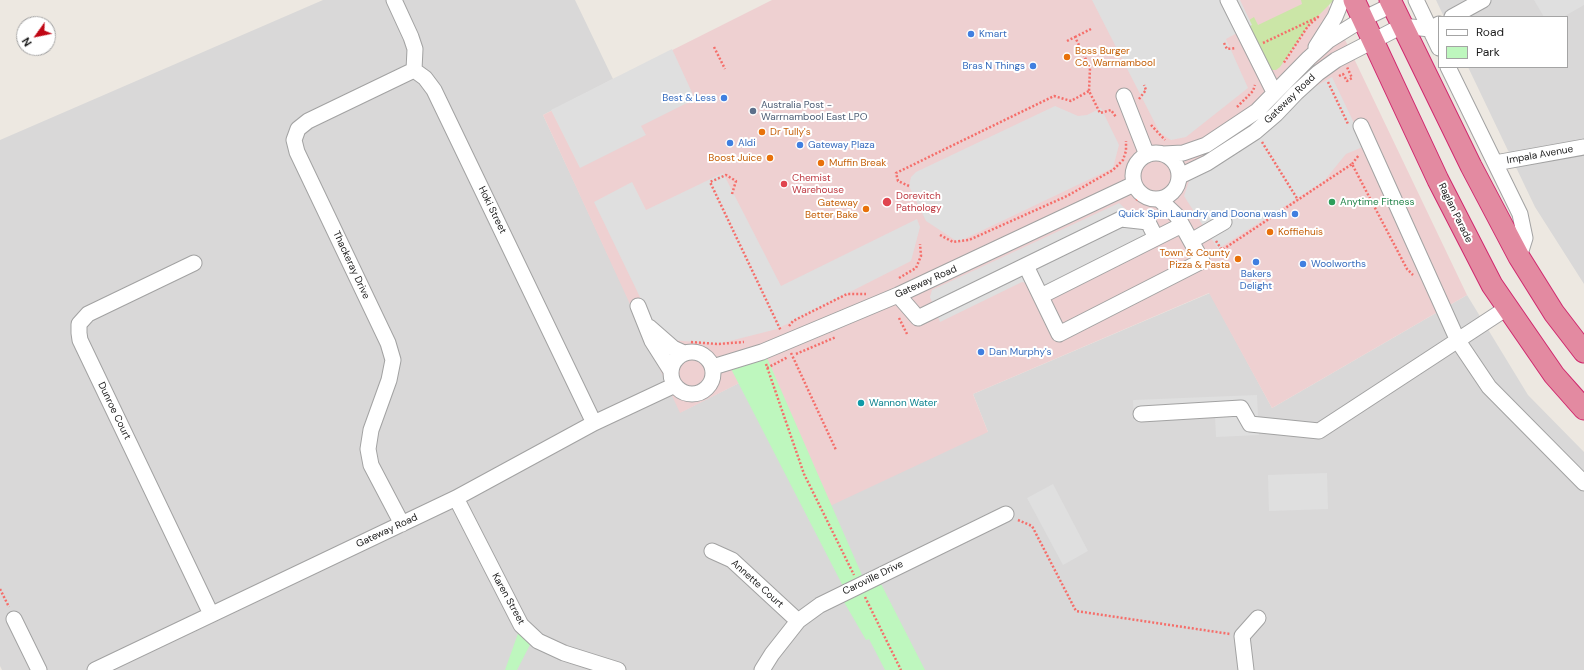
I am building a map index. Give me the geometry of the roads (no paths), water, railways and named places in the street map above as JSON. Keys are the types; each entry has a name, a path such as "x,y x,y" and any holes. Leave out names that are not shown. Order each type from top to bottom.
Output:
{"highway":[{"name":"Raglan Parade","path":"1354,0 1468,240 1492,285 1554,375 1584,409"},
{"path":"1391,3 1471,166 1519,257 1554,313 1584,352"}],"street":[{"path":"394,0 411,36 415,49 414,70"},
{"path":"1228,0 1274,92"},
{"name":"Gateway Road","path":"1309,58 1335,17 1342,0"},
{"path":"1416,0 1434,27 1438,44"},
{"path":"1454,16 1483,0"},
{"name":"Gateway Road","path":"1166,148 1183,153 1206,145 1257,111 1274,92 1329,40 1391,3"},
{"path":"1402,26 1434,27"},
{"name":"Gateway Road","path":"1180,176 1208,163 1256,132 1318,73 1336,60 1402,26"},
{"path":"1448,68 1523,224 1525,238 1519,257"},
{"name":"Hoki Street","path":"414,70 425,78 434,90 594,422"},
{"name":"Thackeray Drive","path":"402,524 371,465 368,449 371,430 389,380 393,360 388,343 297,152 294,140 298,129 308,121 414,70"},
{"path":"1124,96 1133,138 1147,155"},
{"path":"1355,126 1458,341 1489,387 1584,484"},
{"name":"Impala Avenue","path":"1495,163 1584,147"},
{"path":"1175,191 1160,200 1152,200 1144,197 1134,184 1133,177 1136,164 1147,155 1166,148 1180,176 1175,191 1179,220"},
{"name":"Gateway Road","path":"713,367 762,352 784,341 898,295 1134,184"},
{"path":"1026,266 1042,296 1059,334 1202,261 1179,220 1160,200"},
{"path":"918,318 1121,219 1148,222 1156,238"},
{"path":"1042,296 1156,238 1179,220"},
{"path":"1191,241 1224,222"},
{"name":"Dunroe Court","path":"194,263 88,314 79,324 79,333 80,340 212,614"},
{"path":"914,288 918,318"},
{"path":"898,295 918,318"},
{"path":"638,306 644,322 652,341 673,378 684,393 696,394 710,385 714,373 713,367 704,355 694,352 678,351 644,322"},
{"path":"1141,414 1241,408 1250,424 1319,431 1508,308"},
{"path":"673,378 675,360 678,351"},
{"name":"Gateway Road","path":"95,670 456,498 673,378"},
{"name":"Karen Street","path":"456,498 521,625 538,641 564,653 618,670"},
{"name":"Caroville Drive","path":"762,670 772,654 798,621 820,605 1006,514"},
{"name":"Annette Court","path":"712,551 732,560 798,621"},
{"path":"1246,670 1242,636 1258,618"},
{"path":"14,619 39,670"}],"place":[{"name":"Kmart","path":"971,34"},
{"name":"Boss Burger Co. Warrnambool","path":"1067,57"},
{"name":"Bras N Things","path":"1033,66"},
{"name":"Best & Less","path":"724,98"},
{"name":"Australia Post - Warrnambool East LPO","path":"753,111"},
{"name":"Dr Tully's","path":"762,132"},
{"name":"Aldi","path":"730,143"},
{"name":"Gateway Plaza","path":"800,145"},
{"name":"Boost Juice","path":"770,158"},
{"name":"Muffin Break","path":"821,163"},
{"name":"Chemist Warehouse","path":"784,184"},
{"name":"Dorevitch Pathology","path":"887,202"},
{"name":"Anytime Fitness","path":"1332,202"},
{"name":"Gateway Better Bake","path":"866,209"},
{"name":"Quick Spin Laundry and Doona wash","path":"1295,214"},
{"name":"Koffiehuis","path":"1270,232"},
{"name":"Town & County Pizza & Pasta","path":"1238,259"},
{"name":"Bakers Delight","path":"1256,262"},
{"name":"Woolworths","path":"1303,264"},
{"name":"Dan Murphy's","path":"981,352"},
{"name":"Wannon Water","path":"861,403"}]}
